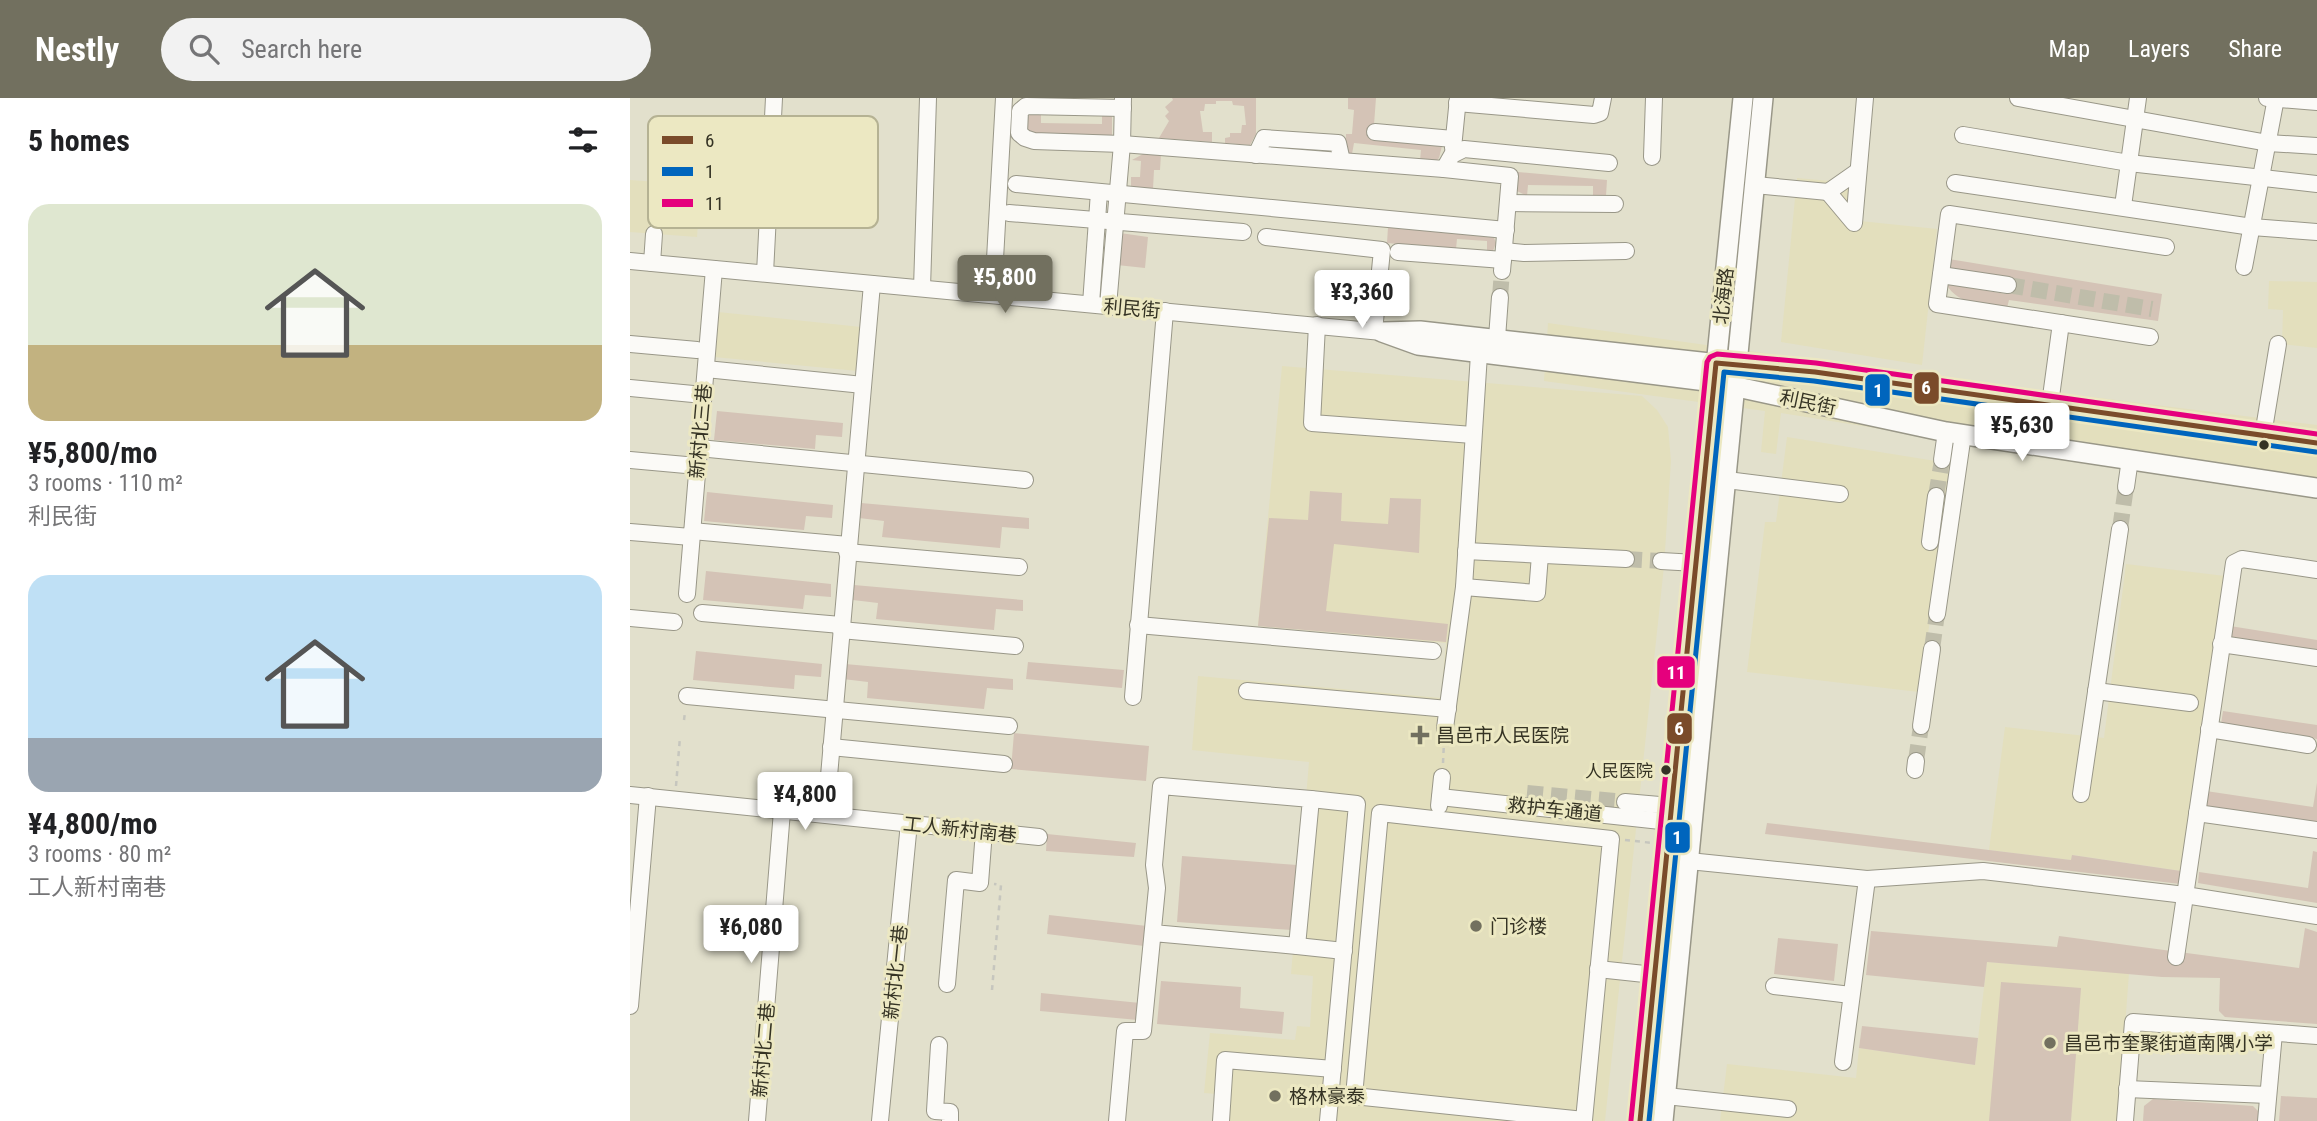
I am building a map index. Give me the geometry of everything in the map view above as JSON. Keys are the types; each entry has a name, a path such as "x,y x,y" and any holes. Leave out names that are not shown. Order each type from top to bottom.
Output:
{"main road":[{"name":"北海路","path":"1640,1121 1742,98"},
{"name":"北海路","path":"1663,1121 1763,98"},
{"name":"利民街","path":"1378,331 1420,331 1497,338 1715,372 1736,387 1954,433 2317,488"},
{"name":"利民街","path":"1378,331 1418,345 1479,354 1715,372 1737,366 1815,372 2317,443"}],"street":[{"path":"773,116 774,98"},
{"path":"922,288 928,98"},
{"path":"993,295 1004,98"},
{"path":"1448,162 1454,139 1457,100 1594,116 1600,113 1603,98"},
{"path":"1652,157 1654,98"},
{"path":"1828,192 1854,223 1865,98"},
{"path":"2018,98 2268,143 2317,146"},
{"path":"2123,206 2138,98"},
{"path":"2244,267 2268,143 2273,98 2317,102"},
{"path":"1108,306 1122,144 1123,103 1026,106 1020,111 1020,133 1024,138 1034,141 1122,144 1342,161 1448,162 1510,176 1503,261"},
{"path":"1375,132 1454,139"},
{"path":"1963,135 2129,163 2317,184"},
{"path":"1448,162 1464,149 1609,163"},
{"path":"1755,185 1828,192 1858,171"},
{"path":"1955,183 2252,227 2317,232"},
{"path":"1016,184 1506,230"},
{"path":"1091,304 1099,192"},
{"path":"1508,203 1615,204"},
{"path":"1009,213 1243,232"},
{"path":"2150,337 1937,303 1949,214 2166,247"},
{"path":"765,273 767,228"},
{"path":"652,263 654,234"},
{"path":"1266,237 1382,250 1378,331"},
{"path":"1398,252 1503,261 1524,253 1626,251"},
{"name":"利民街","path":"630,261 1378,331"},
{"name":"新村北三巷","path":"687,594 715,269"},
{"path":"1941,275 2008,285"},
{"path":"827,799 872,284"},
{"path":"1497,338 1500,297"},
{"path":"1133,697 1165,311"},
{"path":"2050,404 2061,323"},
{"path":"1317,325 1312,423 1473,435"},
{"path":"630,344 697,350"},
{"path":"2263,435 2278,344"},
{"path":"1445,728 1464,587 1479,354"},
{"path":"706,369 863,385"},
{"path":"630,388 693,394"},
{"path":"1942,460 1954,433"},
{"path":"1937,614 1946,550 1954,433"},
{"path":"699,448 1025,480"},
{"path":"630,460 697,466"},
{"path":"2126,487 2130,460"},
{"path":"1727,480 1840,494"},
{"path":"1930,542 1936,496"},
{"path":"2081,794 2120,529"},
{"path":"630,532 691,534 1020,566"},
{"path":"1466,551 1626,559"},
{"path":"1464,587 1537,593 1540,555"},
{"path":"2176,957 2234,563 2242,559 2317,570"},
{"path":"1661,561 1696,563"},
{"path":"702,613 1015,646"},
{"path":"630,618 674,622"},
{"path":"1138,625 1433,651"},
{"path":"2221,644 2317,659"},
{"path":"1921,726 1932,649"},
{"path":"1247,691 1448,709"},
{"path":"2096,691 2190,703"},
{"path":"687,696 1009,726"},
{"path":"2209,729 2308,745"},
{"path":"831,747 1004,764"},
{"path":"1438,819 1442,777"},
{"path":"1117,1121 1125,1031 1143,1031 1157,888 1154,865 1161,786 1357,804 1328,1121"},
{"name":"工人新村南巷","path":"630,795 1039,836"},
{"path":"630,1006 648,796"},
{"name":"救护车通道","path":"1440,797 1671,814"},
{"path":"1297,946 1311,799"},
{"path":"1625,802 1671,814"},
{"name":"新村北二巷","path":"757,1121 782,811"},
{"path":"1380,813 1438,819 1611,839 1584,1120 1435,1113 1354,1096 1380,813"},
{"path":"2197,813 2317,830"},
{"name":"新村北一巷","path":"880,1121 909,824"},
{"path":"947,984 956,880 980,883 984,831"},
{"path":"1689,861 1867,879 1983,871 2185,895 2317,916"},
{"path":"1843,1062 1867,879"},
{"path":"1153,933 1344,951"},
{"path":"1598,970 1654,975"},
{"path":"1774,986 1851,995"},
{"path":"2124,1121 2133,1022 2317,1036"},
{"path":"2266,1121 2274,1033"},
{"path":"939,1045 935,1111 950,1112 950,1121"},
{"path":"1221,1121 1225,1060 1333,1069"},
{"path":"2127,1089 2269,1095"},
{"path":"1666,1096 1788,1109"}],"path":[{"path":"1442,777 1445,728"},
{"path":"675,799 680,737"},
{"path":"1611,839 1667,845"},
{"path":"980,883 1001,885 992,990"}],"shaded area":[{"path":"1172,98 1256,98 1256,134 1250,145 1225,143 1225,138 1230,137 1230,133 1241,133 1242,125 1246,125 1244,106 1233,105 1232,101 1216,101 1216,104 1205,104 1204,111 1200,111 1203,132 1212,132 1212,142 1159,138 1169,121 1165,116 1169,112 1165,107"},
{"path":"1348,98 1376,98 1373,138 1439,144 1442,146 1439,158 1434,163 1420,161 1421,150 1354,143 1352,154 1346,154 1346,134 1352,134 1354,110 1348,109"},
{"path":"1032,112 1041,112 1041,123 1102,124 1102,113 1109,113 1112,117 1112,136 1032,136 1027,131 1027,118"},
{"path":"1143,154 1161,154 1160,170 1154,170 1153,189 1134,189 1131,186 1131,177 1140,177 1141,161 1132,160"},
{"path":"1518,172 1607,180 1606,196 1593,197 1593,186 1528,185 1527,196 1517,191"},
{"path":"1797,178 1863,184 1860,221 1937,229 1922,365 1781,342"},
{"path":"630,180 648,181 648,228 698,228 697,237 630,232"},
{"path":"1388,227 1493,235 1496,243 1493,251 1487,251 1487,241 1457,239 1456,249 1387,243"},
{"path":"1120,233 1148,237 1145,268 1117,265"},
{"path":"1949,259 2162,294 2158,321 2009,300 2007,308 1973,303 1958,296 1946,284 2006,294 2009,279 1947,269"},
{"path":"2269,281 2317,282 2317,348 2282,344 2283,310 2268,309"},
{"path":"718,312 861,327 858,371 714,357"},
{"path":"1548,323 1995,385 2317,425 2317,499 1781,413 1776,454 1761,452 1765,411 1544,381"},
{"name":"昌邑市人民医院","path":"1282,366 1642,396 1657,410 1668,427 1671,461 1664,566 1605,1121 1214,1121 1216,1094 1204,1093 1210,1033 1295,1040 1297,1026 1310,1027 1313,976 1291,974 1309,762 1192,750 1198,676 1441,698 1446,643 1258,626"},
{"path":"717,411 843,423 842,437 816,435 815,449 714,440"},
{"path":"1787,437 1954,464 1919,692 1747,672 1765,522 1776,522"},
{"path":"1310,491 1342,493 1341,521 1388,524 1390,498 1421,499 1419,553 1334,544 1326,611 1448,624 1446,642 1258,626 1269,518 1308,520"},
{"path":"707,492 833,505 832,518 806,516 804,530 704,521"},
{"path":"861,503 1029,518 1029,529 1002,527 1000,548 882,537 884,521 859,518"},
{"path":"2126,564 2225,576 2181,871 2073,855 2071,860 1989,850 2005,727 2104,738"},
{"path":"706,571 831,584 831,597 805,595 803,609 703,600"},
{"path":"854,585 1023,600 1023,611 996,609 994,630 876,619 878,603 853,600"},
{"path":"2230,626 2317,640 2317,655 2228,641"},
{"path":"696,651 822,664 821,677 795,675 794,689 693,680"},
{"path":"1028,662 1124,670 1122,688 1026,679"},
{"path":"845,664 1013,679 1013,690 987,688 984,709 867,698 868,682 843,679"},
{"path":"2223,711 2317,725 2317,739 2221,724"},
{"path":"1014,733 1149,746 1146,781 1011,769"},
{"path":"2317,783 2317,825 2203,808 2206,791 2313,807"},
{"path":"1767,823 2071,860 2072,855 2181,871 2180,884 1765,834"},
{"path":"1047,834 1136,843 1134,857 1046,851"},
{"path":"2313,851 2317,852 2317,903 2198,883 2199,872 2308,888"},
{"path":"1182,856 1297,865 1292,930 1177,922"},
{"path":"1049,915 1147,926 1144,946 1047,934"},
{"path":"2305,928 2317,932 2317,1024 2225,1017 2219,1011 2220,978 2162,977 1987,962 1984,987 1866,975 1871,931 2057,947 2059,936 2299,968"},
{"path":"1778,938 1838,944 1834,981 1774,974"},
{"name":"昌邑市奎聚街道南隅小学","path":"1987,962 2129,973 2118,1121 1720,1121 1727,1064 1856,1078 1859,1048 1975,1065"},
{"path":"1161,981 1241,987 1240,1008 1284,1012 1282,1034 1157,1024"},
{"path":"2001,982 2081,988 2071,1121 1989,1121"},
{"path":"1041,993 1140,1003 1138,1020 1040,1011"},
{"path":"1862,1026 1978,1038 1975,1065 1859,1048"},
{"path":"2281,1096 2317,1098 2317,1121 2279,1121"},
{"path":"2153,1099 2253,1106 2259,1112 2258,1121 2143,1121 2144,1106"}],"tunnel":[{"path":"1500,297 1502,271"},
{"path":"2008,285 2152,309"},
{"path":"1936,496 1942,460"},
{"path":"2120,529 2126,487"},
{"path":"1626,559 1661,561"},
{"path":"1932,649 1937,614"},
{"path":"1916,761 1921,726"},
{"path":"1527,793 1625,802"}],"transit line":[{"name":"11","path":"1631,1120 1707,362 1710,357 1717,354 1816,363 2317,434"},
{"name":"6","path":"1640,1121 1716,363 1815,372 2317,443"},
{"name":"1","path":"1649,1121 1724,372 1814,381 2316,452"}],"place":[{"name":"昌邑市人民医院","path":"1420,735"},
{"name":"人民医院","path":"1666,770"},
{"name":"门诊楼","path":"1476,926"},
{"name":"昌邑市奎聚街道南隅小学","path":"2050,1043"},
{"name":"格林豪泰","path":"1275,1096"}]}
